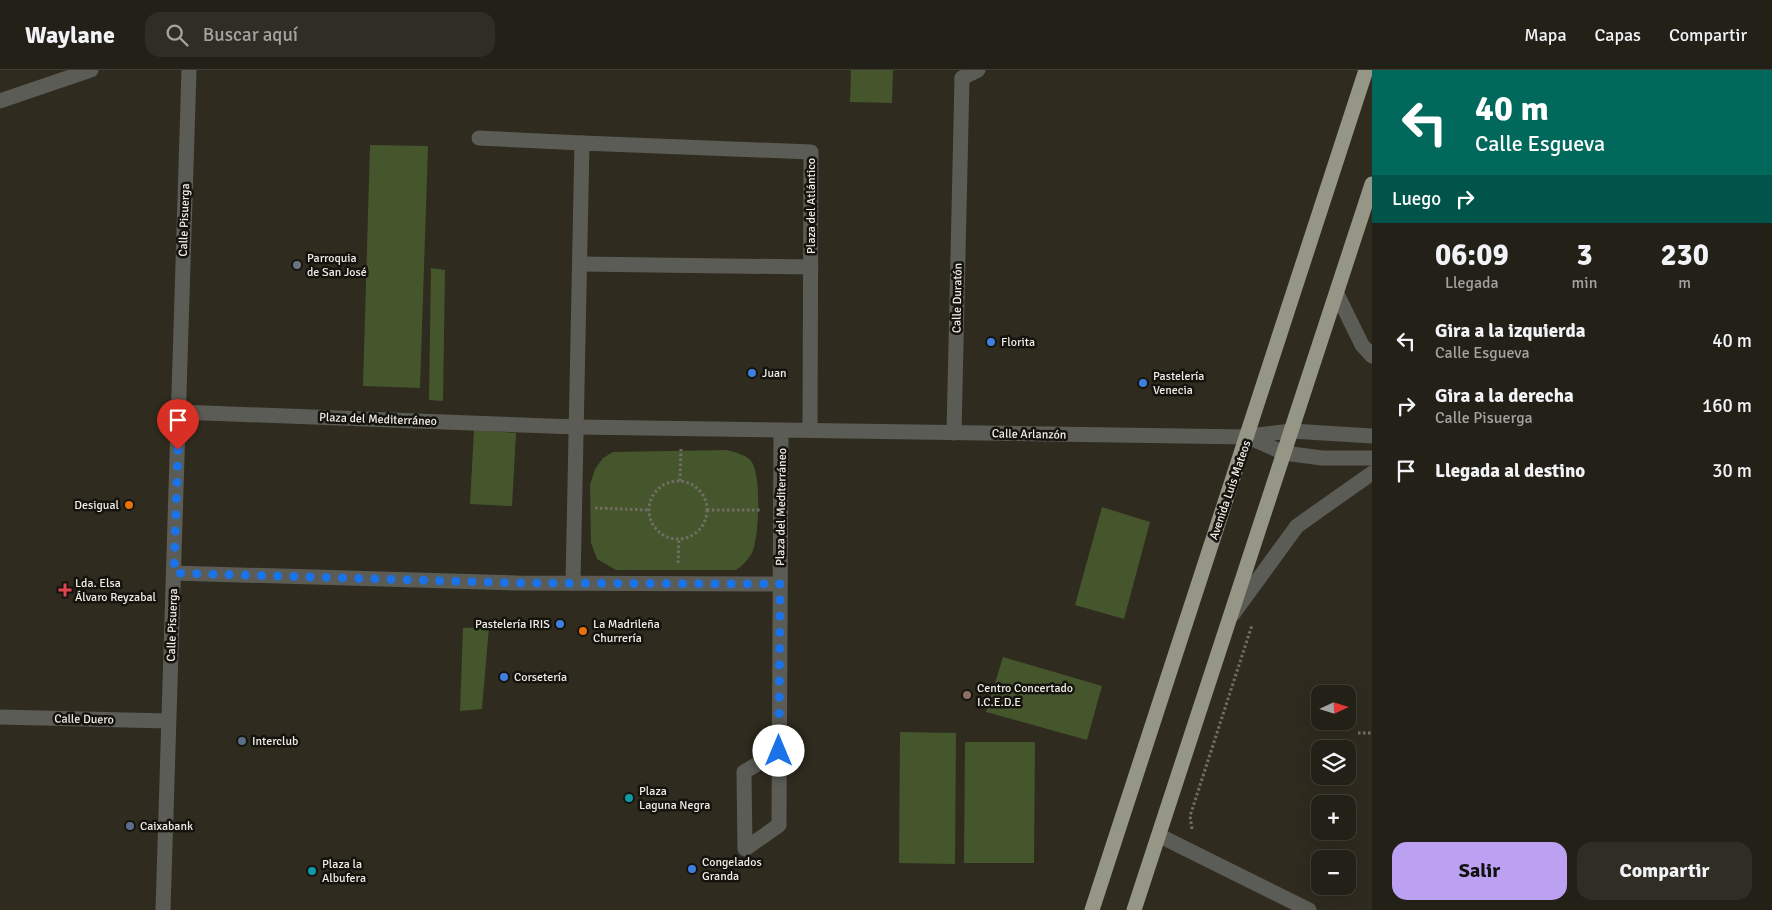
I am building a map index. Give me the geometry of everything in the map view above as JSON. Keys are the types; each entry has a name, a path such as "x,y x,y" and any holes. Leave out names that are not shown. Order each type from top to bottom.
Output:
{"highway":[{"name":"Avenida Luis Mateos","path":"1092,910 1248,437 1366,70"},
{"path":"1134,910 1160,836 1372,184"}],"street":[{"path":"0,101 91,70"},
{"name":"Calle Pisuerga","path":"163,910 189,70"},
{"name":"Calle Duratón","path":"954,433 962,78 978,70"},
{"name":"Plaza del Atlántico","path":"480,138 811,152 810,430"},
{"path":"573,583 582,143"},
{"path":"580,264 811,267"},
{"path":"1337,294 1362,345 1372,356"},
{"name":"Plaza del Mediterráneo","path":"179,412 577,427 810,430"},
{"name":"Plaza del Mediterráneo","path":"780,584 781,430"},
{"name":"Calle Arlanzón","path":"810,430 1248,437"},
{"path":"1248,437 1291,431 1372,436"},
{"path":"1248,437 1284,453 1322,458 1372,458"},
{"path":"1230,618 1297,526 1372,473"},
{"path":"174,573 573,583 780,584 779,826 745,849 744,772 779,751"},
{"name":"Calle Duero","path":"0,717 168,721"},
{"path":"1160,836 1309,910"}],"path":[{"path":"679,429 680,481"},
{"path":"680,481 696,487 706,501 707,510 706,519 696,533 680,539 662,534 651,519 649,510 655,493 662,486 680,481"},
{"path":"575,508 649,510"},
{"path":"707,510 765,510"},
{"path":"1191,852 1196,838 1191,826 1190,816 1256,616"},
{"path":"1358,733 1372,733"}],"green space":[{"path":"851,70 893,70 892,103 850,102"},
{"path":"370,145 428,146 420,388 363,386"},
{"path":"431,268 445,270 443,401 429,400"},
{"path":"474,430 516,433 512,506 470,504"},
{"path":"726,450 749,459 757,479 758,521 754,546 750,556 740,567 736,570 616,570 597,559 591,543 590,485 595,469 603,458 613,452"},
{"path":"1102,507 1150,522 1124,619 1075,605"},
{"path":"489,627 482,709 460,711 463,628"},
{"path":"1003,657 1102,686 1087,740 986,712"},
{"path":"900,732 956,733 955,864 899,863"},
{"path":"965,742 1035,742 1034,863 964,863"}],"place":[{"name":"Parroquia de San José","path":"297,265"},
{"name":"Florita","path":"991,342"},
{"name":"Juan","path":"752,373"},
{"name":"Pastelería Venecia","path":"1143,383"},
{"name":"Desigual","path":"129,505"},
{"name":"Lda. Elsa Álvaro Reyzabal","path":"65,590"},
{"name":"Pastelería IRIS","path":"560,624"},
{"name":"La Madrileña Churrería","path":"583,631"},
{"name":"Corsetería","path":"504,677"},
{"name":"Centro Concertado I.C.E.D.E","path":"967,695"},
{"name":"Interclub","path":"242,741"},
{"name":"Plaza Laguna Negra","path":"629,798"},
{"name":"Caixabank","path":"130,826"},
{"name":"Congelados Granda","path":"692,869"},
{"name":"Plaza la Albufera","path":"312,871"}],"route":[{"path":"178,450 174,573 517,583 780,584 779,751"}]}
